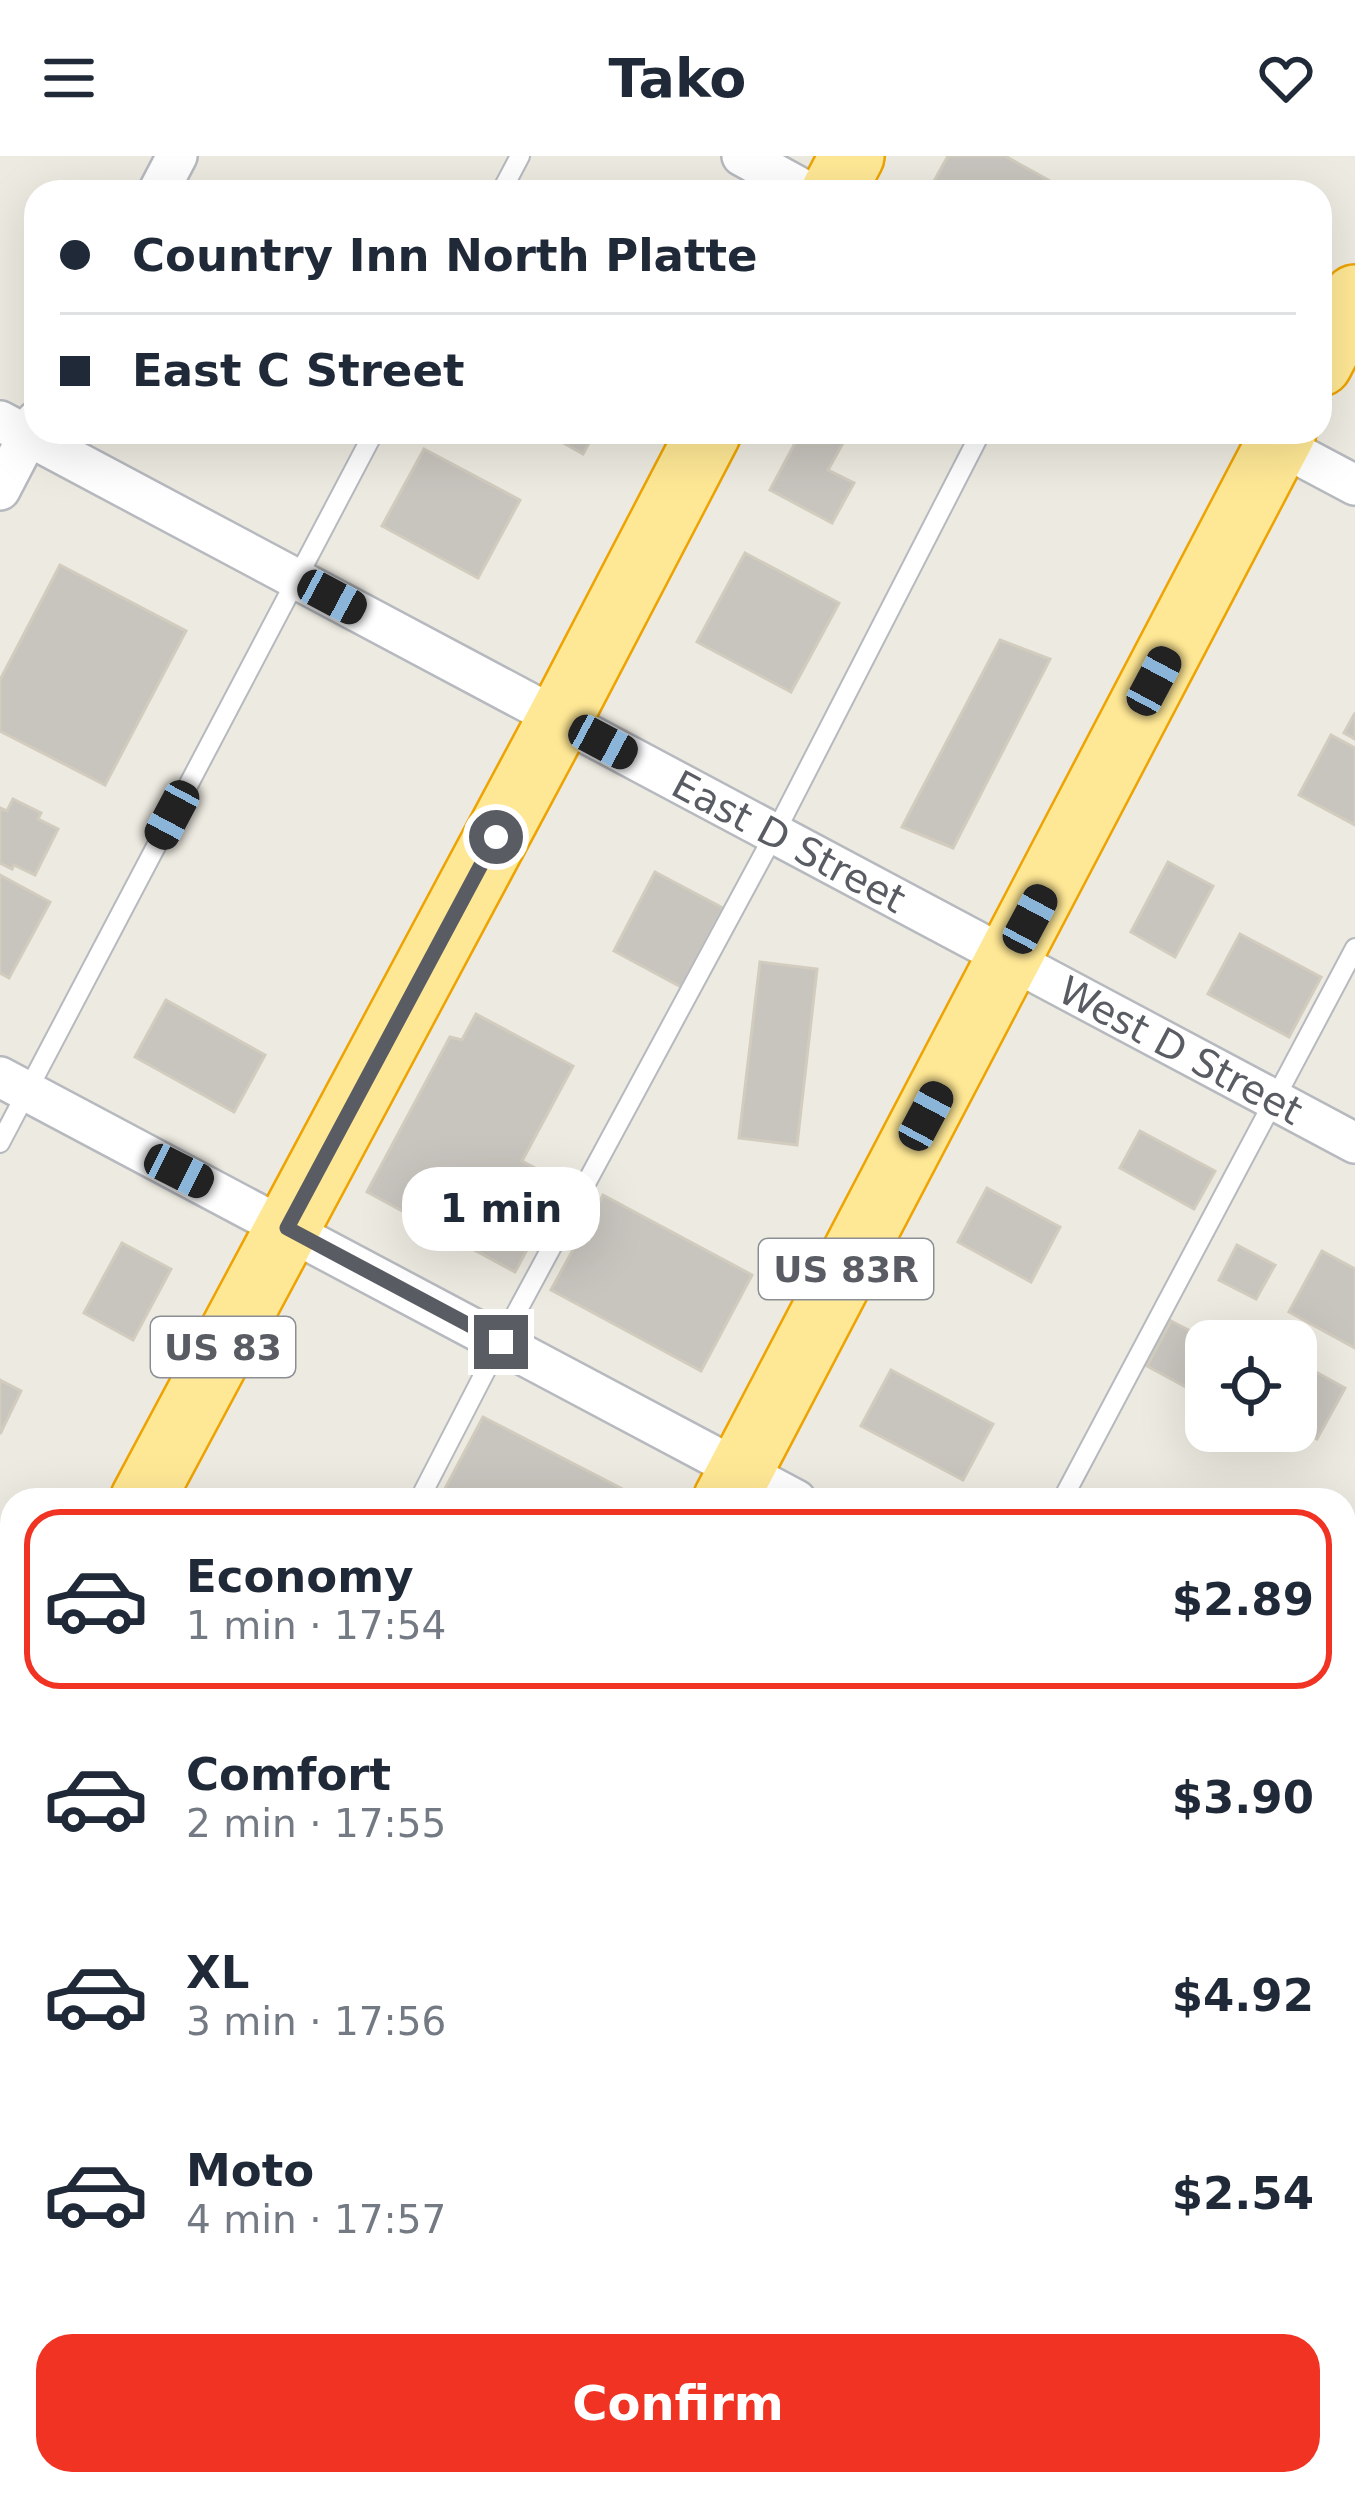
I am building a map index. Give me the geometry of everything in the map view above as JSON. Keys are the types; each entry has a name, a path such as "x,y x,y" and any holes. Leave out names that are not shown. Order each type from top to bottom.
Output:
{"highway":[{"path":"1332,341 1355,297"},
{"name":"US 83","path":"148,1488 703,444"},
{"name":"US 83R","path":"733,1485 1009,958 1269,444"}],"street":[{"path":"742,156 786,180"},
{"path":"0,490 21,426"},
{"name":"East D Street","path":"54,444 1009,958"},
{"path":"1286,444 1355,485"},
{"name":"West D Street","path":"1009,958 1355,1143"},
{"path":"14,1084 501,1342 733,1485"}],"lane":[{"path":"0,1143 14,1084 368,444"},
{"path":"425,1488 775,835 975,444"},
{"path":"1068,1488 1355,948"}],"building":[{"path":"948,156 1005,156 1048,180 935,180"},
{"path":"565,444 588,444 583,454"},
{"path":"795,444 842,444 828,470 854,483 832,523 770,490"},
{"path":"424,449 520,500 478,578 382,526"},
{"path":"745,553 839,603 791,692 697,642"},
{"path":"60,565 186,631 105,785 0,731 0,680"},
{"path":"1000,640 1050,659 953,848 902,827"},
{"path":"1355,713 1355,739 1344,733"},
{"path":"1331,735 1355,748 1355,825 1299,795"},
{"path":"13,799 41,813 38,819 58,829 35,875 0,863 0,808 7,811"},
{"path":"1168,862 1213,886 1175,957 1131,932"},
{"path":"655,872 723,908 681,987 614,951"},
{"path":"0,875 50,902 9,978 0,973"},
{"path":"1240,934 1321,977 1289,1037 1208,994"},
{"path":"760,962 817,969 797,1145 739,1138"},
{"path":"166,1000 265,1055 234,1112 135,1057"},
{"path":"476,1014 573,1066 522,1161 563,1183 515,1272 367,1192 450,1037 462,1040"},
{"path":"1140,1131 1215,1171 1194,1209 1120,1168"},
{"path":"987,1188 1060,1227 1031,1282 958,1242"},
{"path":"603,1195 752,1275 701,1371 551,1290"},
{"path":"122,1243 171,1269 133,1340 84,1313"},
{"path":"1237,1245 1275,1265 1256,1299 1219,1280"},
{"path":"1322,1251 1355,1269 1355,1348 1317,1327 1317,1320 1304,1320 1289,1312"},
{"path":"1171,1321 1185,1328 1185,1387 1147,1366"},
{"path":"891,1370 993,1424 963,1480 861,1426"},
{"path":"1317,1373 1345,1388 1317,1439"},
{"path":"0,1380 21,1391 0,1434"},
{"path":"483,1417 621,1488 445,1488"}],"route":[{"path":"496,837 287,1228 501,1342"}]}
